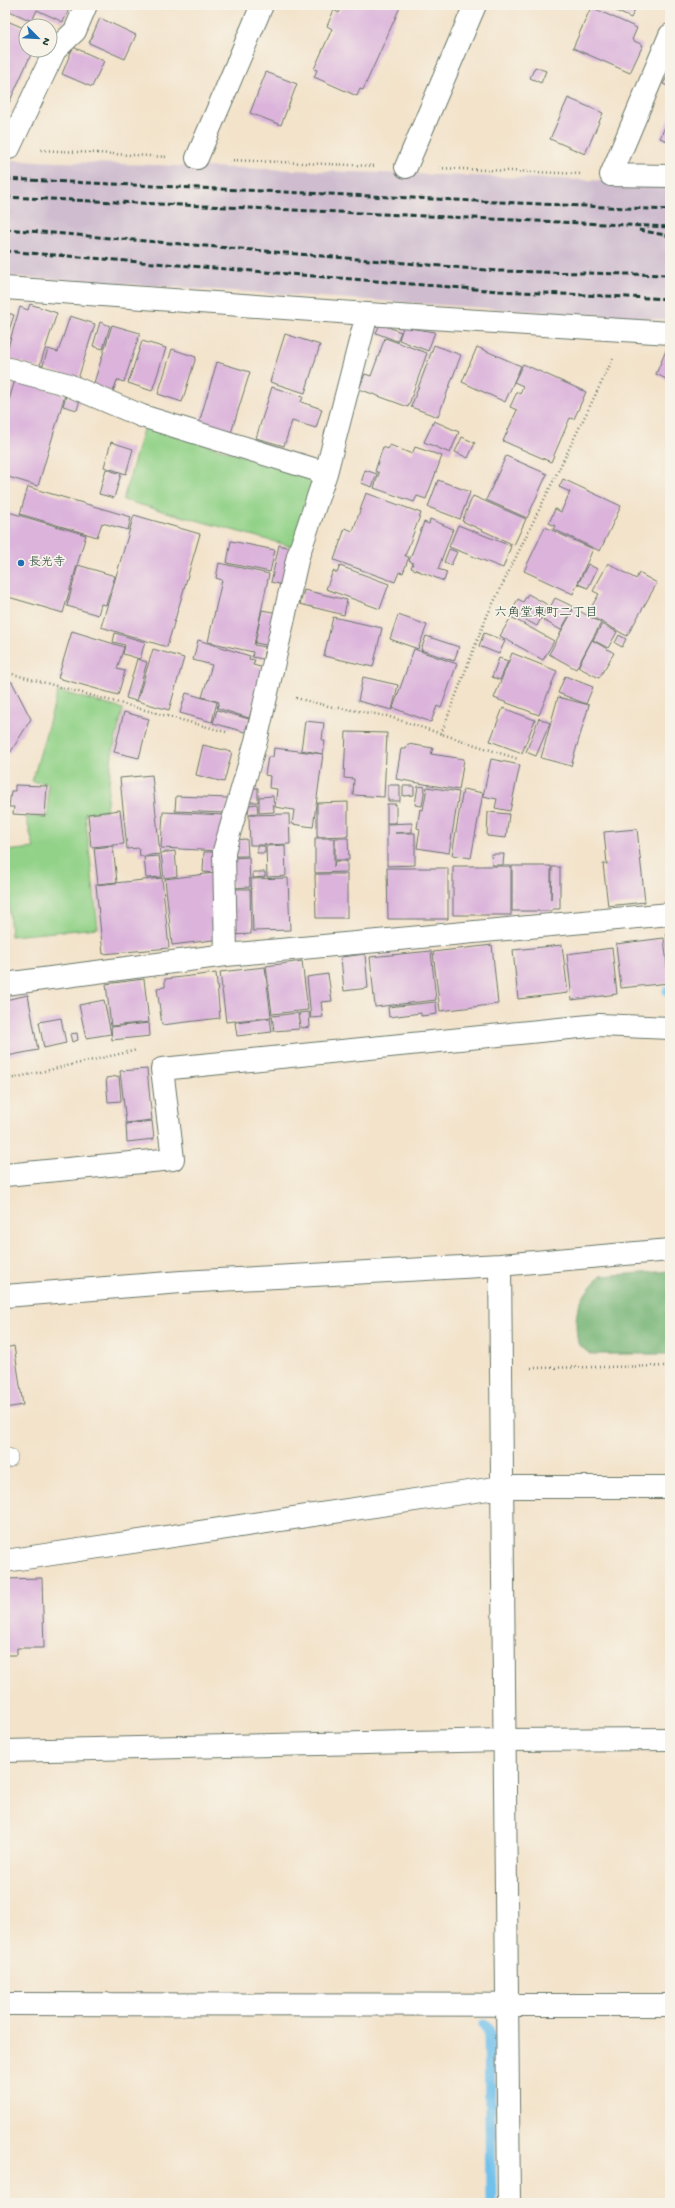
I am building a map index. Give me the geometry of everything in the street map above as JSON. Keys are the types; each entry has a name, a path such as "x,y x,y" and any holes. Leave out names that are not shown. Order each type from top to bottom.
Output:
{"street":[{"path":"9,148 55,50 75,31 86,5"},
{"path":"197,158 262,5"},
{"path":"406,167 475,5"},
{"path":"670,35 612,175 670,176"},
{"path":"5,288 367,314 670,333"},
{"path":"226,955 224,851 256,740 298,556 326,473 367,314"},
{"path":"5,368 66,384 142,416 326,473"},
{"path":"5,984 226,955 670,914"},
{"path":"5,1175 173,1159 162,1069 599,1024 670,1028"},
{"path":"5,1296 181,1282 500,1265 670,1250"},
{"path":"500,1265 509,2203"},
{"path":"5,1561 502,1487 670,1487"},
{"path":"5,1751 504,1740 670,1740"},
{"path":"5,2004 507,2006 670,2005"}],"path":[{"path":"9,148 175,157"},
{"path":"441,734 485,620 627,330"},
{"path":"5,672 256,740"},
{"path":"267,691 328,706 388,716 518,759"},
{"path":"5,1080 140,1050 162,1069"},
{"path":"501,1368 670,1366"}],"shaded area":[{"path":"6,160 670,183 670,320 5,276"}],"green space":[{"path":"144,426 306,475 312,484 294,547 123,500"},
{"path":"58,691 123,709 112,754 106,811 85,813 98,928 11,936 5,851 34,848 26,817 48,817 48,783 32,782"},
{"path":"670,1271 670,1354 590,1354 578,1344 576,1323 578,1307 586,1293 600,1276"}],"building":[{"path":"5,5 71,5 63,22 58,20 58,18 54,18 37,10 33,18 25,18 5,9"},
{"path":"342,5 401,5 363,90 360,89 357,96 314,77 317,70 314,69 332,29 327,26 334,10 339,13"},
{"path":"603,5 637,5 631,18"},
{"path":"591,7 637,28 632,40 643,45 630,73 573,48"},
{"path":"100,18 136,35 125,59 89,43"},
{"path":"5,20 18,26 18,58 29,58 9,103 5,102"},
{"path":"73,47 104,61 92,87 62,74"},
{"path":"535,67 546,71 541,83 530,78"},
{"path":"266,72 297,84 281,125 250,113"},
{"path":"667,77 670,79 670,87 663,84"},
{"path":"568,98 603,113 585,154 550,139"},
{"path":"670,116 670,142 660,138"},
{"path":"30,304 57,313 39,368 5,357 20,307 28,310"},
{"path":"5,312 14,315 5,342"},
{"path":"70,316 95,324 78,379 42,368 48,349 58,352"},
{"path":"100,322 110,326 103,349 93,346"},
{"path":"380,324 401,332 397,341 376,333"},
{"path":"112,325 140,333 124,382 117,380 113,392 93,386"},
{"path":"403,327 435,332 428,351 399,340"},
{"path":"285,334 320,345 305,393 270,382"},
{"path":"385,338 427,353 408,407 359,389 365,374 371,376"},
{"path":"142,341 166,348 152,391 128,383"},
{"path":"670,341 670,381 656,374"},
{"path":"434,345 461,355 438,417 411,407"},
{"path":"477,347 521,366 505,402 462,382"},
{"path":"172,349 196,357 182,402 158,394"},
{"path":"217,362 250,372 231,433 199,423"},
{"path":"523,364 586,392 574,419 570,418 551,462 503,441 517,410 510,407 517,392 520,394 523,386 514,382"},
{"path":"15,380 65,395 38,486 5,476 5,413"},
{"path":"272,387 303,397 301,402 322,409 316,428 292,421 284,446 256,438"},
{"path":"66,396 80,400 77,410 63,406"},
{"path":"434,421 459,432 450,453 424,442"},
{"path":"462,437 475,443 468,458 455,452"},
{"path":"111,442 133,449 126,474 104,467"},
{"path":"390,445 412,454 415,447 442,456 426,499 417,496 414,502 374,488 379,473 375,471 383,447 388,449"},
{"path":"506,456 547,474 527,518 486,500"},
{"path":"106,469 121,474 114,498 99,494"},
{"path":"365,470 377,474 372,487 361,483"},
{"path":"563,479 621,506 600,551 553,529 555,526 549,523 555,509 561,512 570,492 559,487"},
{"path":"438,480 470,492 460,519 428,507"},
{"path":"28,487 131,517 128,530 102,523 97,537 20,514"},
{"path":"366,493 421,513 405,556 409,557 403,573 399,572 395,582 334,560 345,528 353,531"},
{"path":"473,496 526,519 514,545 462,521"},
{"path":"5,511 86,535 63,613 5,596"},
{"path":"134,515 200,534 167,647 101,627"},
{"path":"430,519 453,529 438,569 447,572 444,581 411,568 413,563 409,561 424,522 429,524"},
{"path":"458,525 511,546 503,568 449,547"},
{"path":"545,527 593,549 573,594 524,571"},
{"path":"231,541 275,550 270,572 227,563"},
{"path":"279,545 291,548 283,585 271,582"},
{"path":"449,549 457,552 451,565 444,562"},
{"path":"219,563 269,574 254,645 265,647 263,659 252,657 253,652 208,642 222,580 216,578"},
{"path":"608,563 636,579 639,573 657,583 627,636 587,614 599,594 593,591"},
{"path":"588,564 597,569 588,588 578,584"},
{"path":"78,565 115,576 106,605 101,604 98,615 67,606"},
{"path":"340,566 389,584 380,609 326,589 333,571 337,573"},
{"path":"304,590 347,600 344,615 300,604"},
{"path":"528,594 548,605 537,626 511,612 518,599 523,602"},
{"path":"555,598 574,607 561,630 543,620"},
{"path":"574,608 601,623 576,669 549,654"},
{"path":"262,610 278,613 271,646 255,643"},
{"path":"398,615 427,625 418,649 390,639"},
{"path":"333,617 382,628 373,667 324,656"},
{"path":"511,617 554,641 543,660 500,636"},
{"path":"602,624 617,632 608,648 593,640"},
{"path":"72,631 124,647 117,669 125,671 118,695 58,678"},
{"path":"115,633 145,642 140,659 123,654 125,645 113,642"},
{"path":"484,633 505,641 499,654 479,646"},
{"path":"619,635 626,639 622,647 615,643"},
{"path":"426,636 459,647 454,661 421,650"},
{"path":"198,640 250,656 249,659 255,660 253,665 264,668 249,718 217,708 219,702 202,697 212,665 193,660"},
{"path":"592,640 614,653 599,678 578,667"},
{"path":"153,649 184,658 169,710 137,701"},
{"path":"414,649 457,664 441,708 437,706 431,722 393,708"},
{"path":"512,653 557,671 539,715 494,698"},
{"path":"499,658 508,661 500,680 492,677"},
{"path":"137,659 147,662 136,701 126,698"},
{"path":"565,676 593,687 586,704 558,693"},
{"path":"363,677 398,685 392,710 358,701"},
{"path":"5,682 12,682 31,719 10,753 5,753"},
{"path":"186,693 217,702 212,722 180,713"},
{"path":"558,697 589,705 571,766 541,758"},
{"path":"503,708 535,720 522,753 490,741"},
{"path":"217,710 249,719 245,732 213,723"},
{"path":"124,712 149,719 139,758 114,752"},
{"path":"539,718 550,723 536,756 526,752"},
{"path":"305,721 324,723 322,740 325,741 323,754 301,750"},
{"path":"346,732 387,733 384,797 353,795 354,779 344,778"},
{"path":"408,744 433,748 431,754 464,759 459,790 396,779 401,749 406,749"},
{"path":"203,745 232,752 224,782 196,775"},
{"path":"274,748 323,754 313,827 292,824 294,810 275,807 277,789 269,788 270,776 265,775 268,757 273,757"},
{"path":"491,759 520,765 510,811 495,808 497,799 483,796"},
{"path":"152,775 160,854 140,856 139,848 127,849 120,778"},
{"path":"15,785 47,786 45,816 13,814 14,807 9,807 11,791 15,791"},
{"path":"388,785 400,785 400,801 388,801"},
{"path":"403,786 414,786 414,795 403,796"},
{"path":"418,786 425,787 422,806 415,805"},
{"path":"427,787 459,792 449,853 417,848 420,829 417,828 420,809 423,810"},
{"path":"248,788 258,788 258,802 249,802"},
{"path":"463,789 483,793 471,858 452,855"},
{"path":"176,796 228,798 227,813 175,811"},
{"path":"273,796 274,812 259,813 259,797"},
{"path":"348,802 348,836 317,837 317,803"},
{"path":"257,804 258,813 248,814 249,805"},
{"path":"387,804 396,804 396,823 387,823"},
{"path":"120,810 124,844 91,847 88,814"},
{"path":"163,812 226,815 220,851 161,848"},
{"path":"488,812 509,814 506,838 487,836"},
{"path":"289,814 290,844 266,845 265,843 265,845 250,845 249,815"},
{"path":"412,823 412,832 395,833 415,833 415,865 387,866 387,824"},
{"path":"637,829 645,902 608,906 603,864 607,864 604,832"},
{"path":"315,838 334,838 334,867 335,861 347,861 347,872 315,873"},
{"path":"335,838 348,838 349,860 335,860"},
{"path":"247,839 248,856 235,856 235,840"},
{"path":"285,845 286,876 267,877 266,846"},
{"path":"113,846 117,882 98,884 94,848"},
{"path":"257,846 265,846 265,853 257,853"},
{"path":"175,851 177,876 164,878 161,853"},
{"path":"204,852 218,852 217,873 203,872"},
{"path":"491,854 504,854 503,865 492,865"},
{"path":"159,856 162,877 146,878 144,857"},
{"path":"249,857 250,887 232,888 231,858"},
{"path":"453,866 511,866 511,915 453,915"},
{"path":"512,866 551,866 551,900 552,867 560,867 560,909 552,909 552,911 512,911"},
{"path":"387,868 448,868 448,919 388,919"},
{"path":"253,872 265,872 265,877 253,878"},
{"path":"214,873 221,939 172,945 165,879"},
{"path":"315,874 347,874 347,918 316,918"},
{"path":"162,878 169,948 103,954 96,885"},
{"path":"288,878 290,930 253,931 251,879"},
{"path":"229,889 250,889 251,934 231,935"},
{"path":"666,932 670,932 670,953 669,953"},
{"path":"664,938 669,983 621,988 616,944"},
{"path":"492,945 498,1004 440,1011 433,952"},
{"path":"562,945 568,993 518,999 513,950"},
{"path":"612,948 617,994 572,1000 567,954"},
{"path":"431,951 436,1000 375,1007 370,957"},
{"path":"365,954 368,988 344,991 341,957"},
{"path":"302,961 308,1010 272,1014 266,966"},
{"path":"265,967 271,1017 226,1022 220,972"},
{"path":"216,973 220,1018 162,1025 157,988 165,987 165,979"},
{"path":"328,974 332,1001 321,1002 323,1017 311,1018 307,977"},
{"path":"144,979 149,1022 111,1026 106,984"},
{"path":"28,995 38,1050 7,1056 8,1062 5,1062 5,1000"},
{"path":"104,1000 111,1034 86,1038 79,1005"},
{"path":"436,1002 437,1014 421,1016 421,1013 389,1017 388,1007"},
{"path":"309,1012 310,1027 301,1028 299,1013"},
{"path":"298,1013 299,1029 274,1031 272,1016"},
{"path":"61,1018 66,1043 44,1048 39,1022"},
{"path":"270,1018 272,1032 237,1036 235,1022"},
{"path":"149,1023 150,1036 112,1040 111,1027"},
{"path":"77,1033 78,1040 72,1042 70,1034"},
{"path":"147,1069 152,1120 126,1123 120,1071"},
{"path":"119,1076 121,1101 108,1102 106,1078"},
{"path":"152,1121 154,1139 127,1142 126,1124"},
{"path":"14,1346 23,1405 5,1408 5,1348"},
{"path":"42,1578 44,1648 17,1648 17,1655 6,1655 5,1579"}],"waterway":[{"path":"484,2025 489,2031 491,2203"}],"railway":[{"path":"5,179 670,210"},
{"path":"5,197 670,227"},
{"path":"5,229 499,271 670,275"},
{"path":"639,230 670,236"},
{"path":"5,251 499,291 670,299"}],"place":[{"name":"長光寺","path":"21,563"}],"district":[{"name":"六角堂東町二丁目","path":"546,613"}]}
